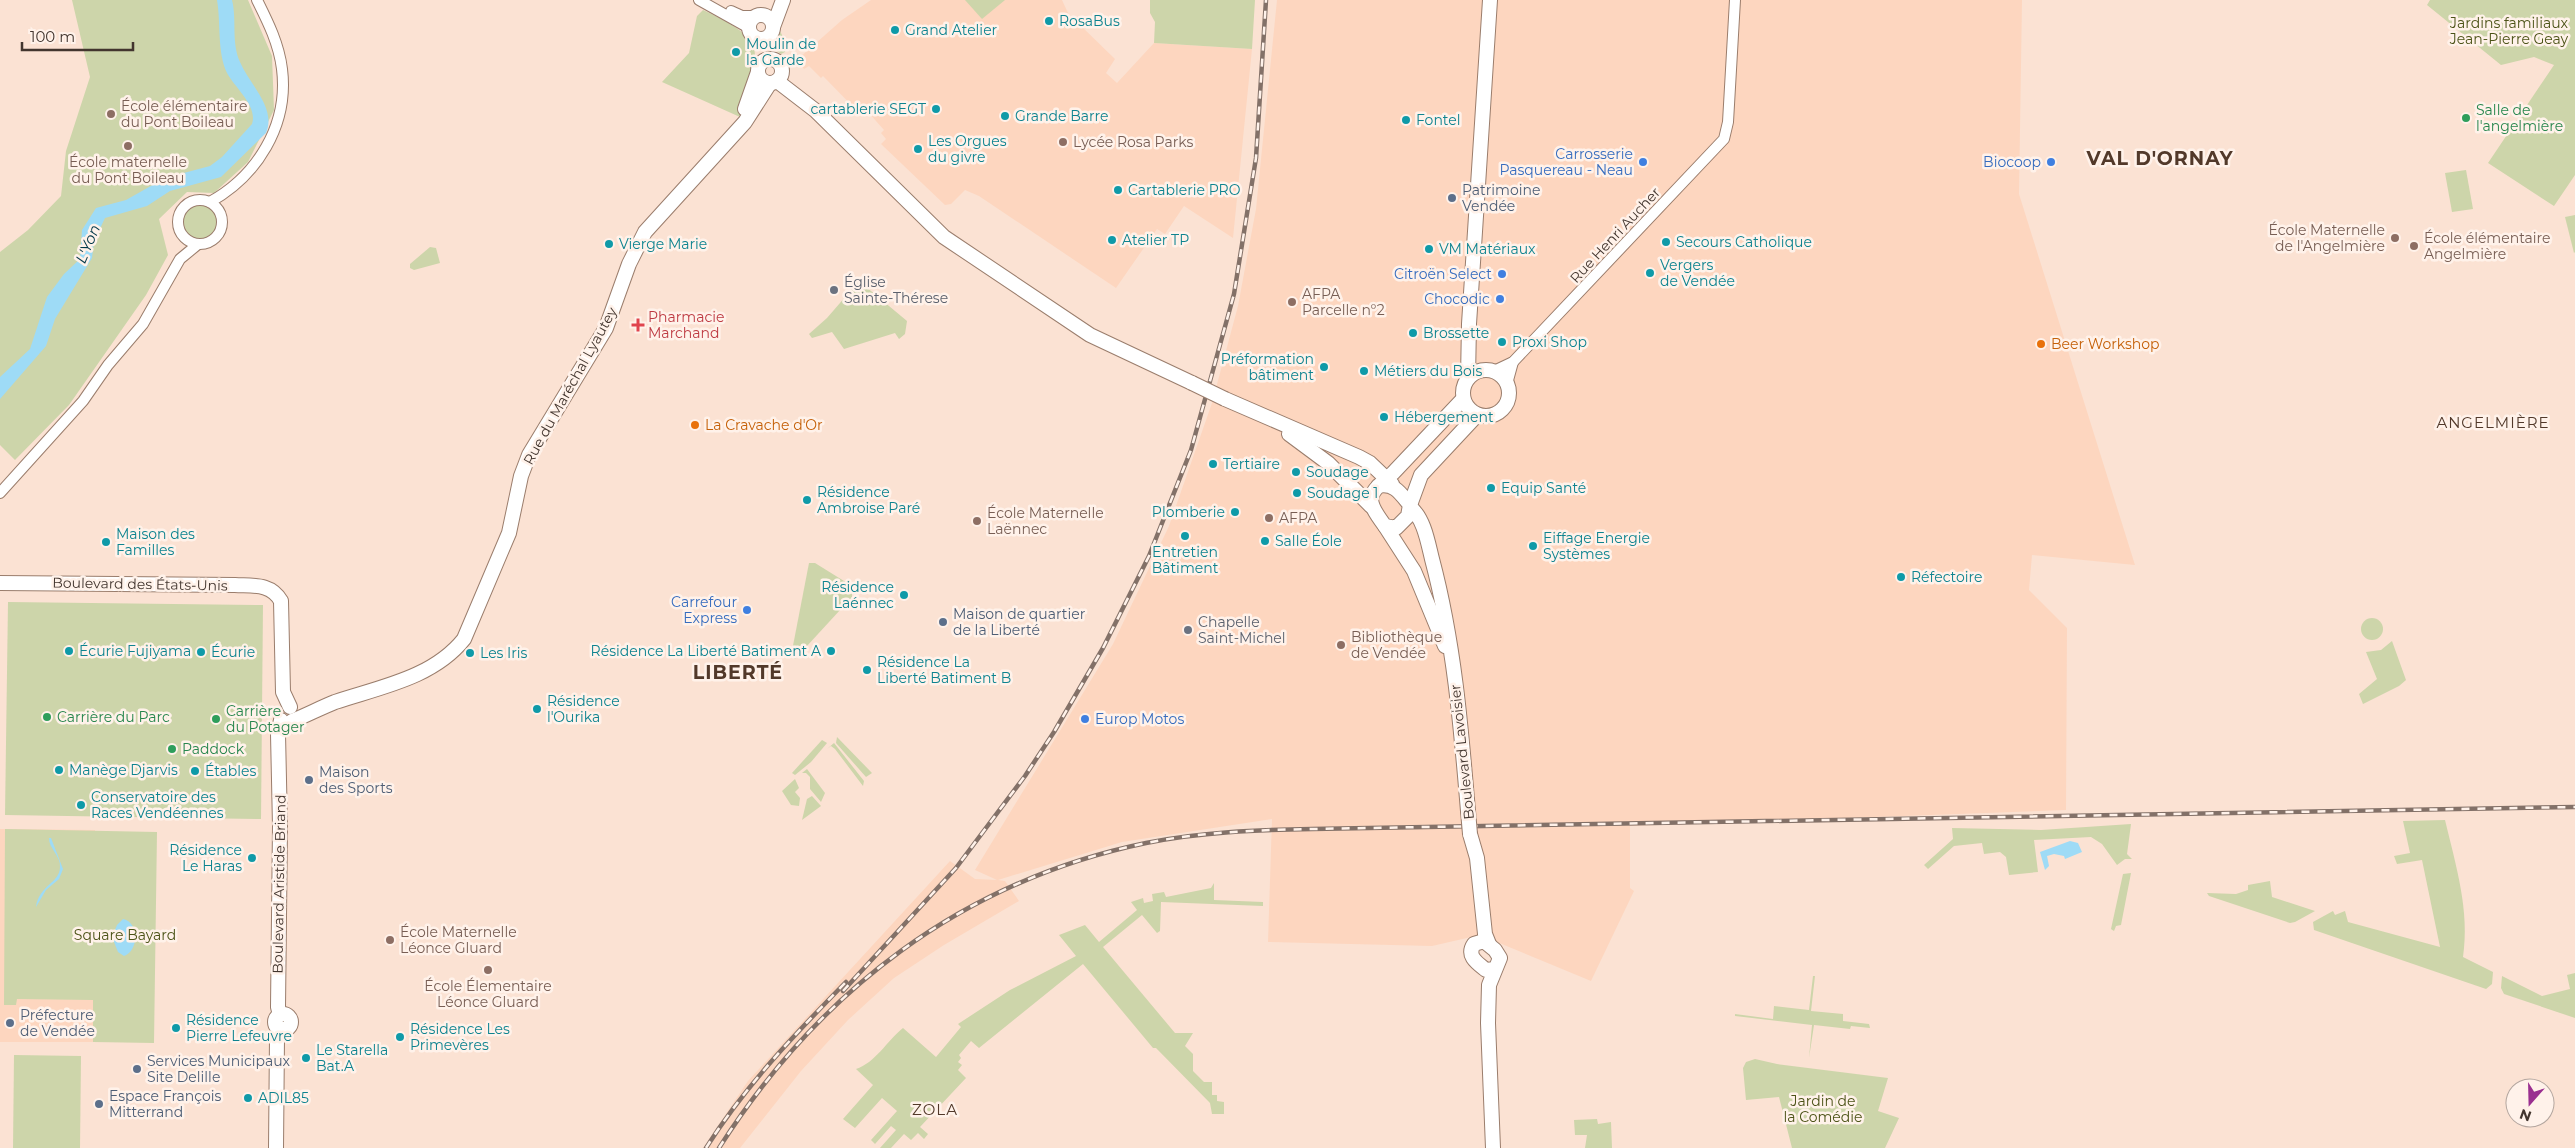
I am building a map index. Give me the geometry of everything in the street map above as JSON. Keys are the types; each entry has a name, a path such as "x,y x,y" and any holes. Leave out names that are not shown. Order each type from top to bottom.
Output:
{"main road":[{"path":"774,0 761,27 765,64 764,81 776,78"},
{"path":"761,27 783,0"},
{"path":"1468,351 1473,360 1490,370 1507,384 1508,398 1501,411 1488,416 1477,415 1466,406 1462,391 1468,378 1468,351 1490,0"},
{"path":"765,64 780,63 776,78"},
{"name":"Rue du Maréchal Lyautey","path":"735,132 765,64"},
{"path":"776,78 816,111 944,237 1090,335 1133,357 1370,463 1388,464 1398,462 1410,454"},
{"name":"Rue du Maréchal Lyautey","path":"287,715 332,704 428,669 454,652 464,639 509,533 521,476 529,455 606,328 640,239 748,118 763,92 776,78"},
{"path":"1468,378 1479,370 1490,370"},
{"path":"1371,506 1371,498 1382,482 1463,398"},
{"path":"1256,413 1312,449 1371,506 1385,526 1396,528 1402,524 1421,475 1477,415"},
{"path":"1370,463 1382,482 1397,489 1410,506"},
{"name":"Boulevard Lavoisier","path":"1410,506 1415,511 1421,524 1435,569 1451,639 1462,740 1477,927 1471,954 1479,965 1488,1023"},
{"name":"Boulevard Lavoisier","path":"1385,526 1414,571 1429,603 1453,670"},
{"name":"Boulevard des États-Unis","path":"0,583 262,586 277,594"},
{"name":"Boulevard Aristide Briand","path":"276,1148 277,1037 280,1022 278,1007 280,753 278,734 287,715 278,692 281,672 281,601 277,594"},
{"name":"Boulevard Lavoisier","path":"1470,834 1477,858 1484,934 1500,958 1489,986 1488,1023 1493,1148"},
{"path":"1474,944 1484,941 1489,944"},
{"path":"1479,965 1486,970 1495,969"}],"street":[{"path":"180,259 182,235 177,222 184,206 196,200 210,202 233,188 245,177 262,155 270,140 281,105 282,68 277,46 257,0"},
{"name":"Rue Henri Aucher","path":"1490,370 1513,362 1724,139 1728,122 1735,0"},
{"path":"701,1 742,16 761,27"},
{"path":"182,235 197,244 210,243 222,228 221,215 233,188"},
{"path":"210,202 221,215"},
{"path":"0,493 77,409 108,365 144,324 180,259 197,244"},
{"name":"Rue Henri Aucher","path":"1507,384 1513,362"}],"shaded area":[{"name":"Lycée Rosa Parks","path":"871,0 1062,0 1074,26 1079,24 1115,59 1106,73 1117,83 1154,43 1252,49 1233,238 1184,206 1165,234 1157,229 1116,288 979,196 965,190 951,204 945,205 881,144 886,139 881,133 884,130 868,112 863,117 823,76 821,78 809,66 804,69 798,59 842,20"},
{"path":"1277,0 2022,0 2019,194 2135,565 2032,555 2029,590 2067,628 2066,810 1630,826 1630,888 1634,891 1591,981 1480,935 1432,946 1268,942 1272,819 1122,842 998,880 1005,881 1019,901 944,945 894,978 848,1020 801,1071 740,1148 703,1148 748,1081 950,861 975,879 997,880 975,870 1113,644 1169,526 1212,403 1238,306 1256,209"},
{"name":"Préfecture de Vendée","path":"0,829 95,830 93,1042 0,1042"}],"green space":[{"path":"72,0 248,0 272,56 274,110 248,162 214,193 187,192 159,219 168,255 146,295 69,405 15,460 0,445 0,252 28,230 61,196 66,151 90,77"},
{"path":"965,0 1005,0 982,19"},
{"path":"1150,0 1255,0 1252,49 1154,43 1155,22 1150,13"},
{"name":"Jardins familiaux Jean-Pierre Geay","path":"2430,0 2575,0 2575,175 2554,206 2488,163 2554,65 2534,57 2501,65 2427,5"},
{"path":"703,10 740,31 750,40 754,51 755,63 740,117 662,82 689,53 697,16"},
{"path":"780,31 786,43 785,52 781,54 777,51 775,43"},
{"path":"2466,170 2473,209 2452,212 2445,173"},
{"path":"200,203 213,209 219,222 213,235 200,241 187,235 181,222 187,209"},
{"path":"2575,215 2575,252 2574,253 2565,217"},
{"path":"430,247 436,248 440,263 414,270 410,268 410,264"},
{"path":"859,281 907,321 905,334 899,339 895,333 844,349 832,332 812,338 809,334 827,318"},
{"path":"809,563 815,563 852,586 852,597 795,659 791,656"},
{"path":"8,602 263,605 261,819 5,815"},
{"path":"2372,618 2380,621 2383,629 2380,637 2372,640 2364,637 2361,629 2364,621"},
{"path":"2392,641 2406,680 2399,686 2363,704 2359,694 2377,679 2366,652 2381,650"},
{"path":"837,737 872,773 866,777 836,743"},
{"path":"822,740 827,743 811,762 795,775 792,773"},
{"path":"834,743 864,781 863,786 835,749 831,746 827,749"},
{"path":"807,769 825,793 821,802 810,789 810,777 806,773 802,773"},
{"path":"795,779 799,788 795,792 800,798 799,806 791,805 782,791"},
{"path":"812,796 821,806 802,820 807,799"},
{"path":"2445,820 2461,888 2465,923 2463,957 2493,972 2492,984 2486,989 2314,930 2313,922 2333,911 2335,915 2345,911 2348,922 2440,947 2422,860 2397,864 2394,856 2410,853 2403,821"},
{"path":"2131,824 2127,854 2132,859 2125,859 2117,865 2102,844 2091,837 2034,840 2038,872 2009,875 2006,857 2000,852 1984,854 1982,843 1954,846 1928,869 1924,865 1953,839 1952,828 2041,830"},
{"name":"Square Bayard","path":"5,829 157,832 154,1043 93,1042 93,1000 17,999 16,1005 4,1005"},
{"path":"2131,873 2121,925 2116,926 2114,931 2111,929 2123,874"},
{"path":"2270,881 2272,897 2315,911 2290,923 2209,896 2207,893 2236,894 2248,890 2248,885"},
{"path":"1214,883 1214,900 1263,902 1263,906 1161,902 1160,931 1157,933 1142,915 1103,947 1175,1033 1193,1033 1185,1046 1193,1054 1193,1071 1204,1082 1212,1082 1212,1095 1217,1095 1217,1101 1224,1102 1224,1114 1212,1114 1210,1103 1156,1048 1153,1048 1083,964 979,1048 971,1041 959,1055 961,1058 958,1062 962,1065 958,1070 966,1078 920,1127 928,1134 924,1139 918,1133 911,1140 904,1134 891,1148 880,1148 896,1130 891,1126 875,1144 871,1140 897,1111 882,1098 855,1128 843,1119 873,1085 856,1069 875,1057 903,1028 936,1057 961,1027 958,1024 1010,990 1076,956 1059,935 1085,925 1099,942 1137,910 1131,902 1143,898 1144,903 1153,901 1152,894 1164,892 1166,897 1211,888"},
{"path":"2575,973 2575,1018 2504,994 2501,988 2502,976 2542,996 2570,989 2567,975"},
{"path":"1813,976 1815,976 1811,1011 1843,1014 1843,1021 1869,1024 1870,1028 1851,1026 1850,1029 1814,1025 1809,1058 1812,1025 1735,1016 1735,1014 1773,1019 1774,1006 1809,1010"},
{"path":"14,1055 81,1056 80,1148 13,1148"},
{"name":"Jardin de la Comédie","path":"1755,1059 1777,1064 1888,1078 1878,1111 1899,1118 1885,1148 1792,1148 1779,1097 1746,1100 1743,1068 1746,1062"},
{"path":"1597,1119 1598,1124 1611,1122 1612,1148 1585,1148 1587,1135 1575,1135 1574,1120"}],"water":[{"name":"L'Yon","path":"217,0 232,0 237,54 244,70 265,105 268,114 266,133 221,177 170,191 147,206 105,218 94,241 92,258 55,319 46,346 0,399 0,377 30,349 47,297 64,274 80,259 82,230 96,208 126,200 165,178 210,166 222,157 252,124 253,117 249,104 227,73 224,65 220,47"},
{"path":"49,838 51,838 63,869 59,879 46,890 36,907 41,894 57,877 60,867"},
{"path":"2070,841 2078,843 2082,852 2065,859 2064,856 2054,854 2047,856 2049,866 2045,870 2040,852"},
{"path":"123,919 132,925 135,937 132,949 124,956 118,952 112,937 117,925"}],"railway":[{"path":"843,991 956,868 1025,776 1054,732 1103,648 1149,556 1191,450 1234,294 1256,158 1266,0"},
{"path":"719,1148 759,1091 802,1039 850,993 901,951 956,915 1016,885 1079,861 1167,839 1208,834 1291,829 2575,807"},
{"path":"706,1148 754,1082 846,982"}],"place":[{"name":"RosaBus","path":"1049,21"},
{"name":"Grand Atelier","path":"895,30"},
{"name":"Moulin de la Garde","path":"736,52"},
{"name":"cartablerie SEGT","path":"936,109"},
{"name":"École élémentaire du Pont Boileau","path":"111,114"},
{"name":"Grande Barre","path":"1005,116"},
{"name":"Salle de l'angelmière","path":"2466,118"},
{"name":"Fontel","path":"1406,120"},
{"name":"Lycée Rosa Parks","path":"1063,142"},
{"name":"École maternelle du Pont Boileau","path":"128,146"},
{"name":"Les Orgues du givre","path":"918,149"},
{"name":"Carrosserie Pasquereau - Neau","path":"1643,162"},
{"name":"Biocoop","path":"2051,162"},
{"name":"Cartablerie PRO","path":"1118,190"},
{"name":"Patrimoine Vendée","path":"1452,198"},
{"name":"École Maternelle de l'Angelmière","path":"2395,238"},
{"name":"Atelier TP","path":"1112,240"},
{"name":"Secours Catholique","path":"1666,242"},
{"name":"Vierge Marie","path":"609,244"},
{"name":"École élémentaire Angelmière","path":"2414,246"},
{"name":"VM Matériaux","path":"1429,249"},
{"name":"Vergers de Vendée","path":"1650,273"},
{"name":"Citroën Select","path":"1502,274"},
{"name":"Église Sainte-Thérese","path":"834,290"},
{"name":"Chocodic","path":"1500,299"},
{"name":"AFPA Parcelle n°2","path":"1292,302"},
{"name":"Pharmacie Marchand","path":"638,325"},
{"name":"Brossette","path":"1413,333"},
{"name":"Proxi Shop","path":"1502,342"},
{"name":"Beer Workshop","path":"2041,344"},
{"name":"Préformation bâtiment","path":"1324,367"},
{"name":"Métiers du Bois","path":"1364,371"},
{"name":"Hébergement","path":"1384,417"},
{"name":"La Cravache d'Or","path":"695,425"},
{"name":"Tertiaire","path":"1213,464"},
{"name":"Soudage","path":"1296,472"},
{"name":"Equip Santé","path":"1491,488"},
{"name":"Soudage 1","path":"1297,493"},
{"name":"Résidence Ambroise Paré","path":"807,500"},
{"name":"Plomberie","path":"1235,512"},
{"name":"AFPA","path":"1269,518"},
{"name":"École Maternelle Laënnec","path":"977,521"},
{"name":"Entretien Bâtiment","path":"1185,536"},
{"name":"Salle Éole","path":"1265,541"},
{"name":"Maison des Familles","path":"106,542"},
{"name":"Eiffage Energie Systèmes","path":"1533,546"},
{"name":"Réfectoire","path":"1901,577"},
{"name":"Résidence Laénnec","path":"904,595"},
{"name":"Carrefour Express","path":"747,610"},
{"name":"Maison de quartier de la Liberté","path":"943,622"},
{"name":"Chapelle Saint-Michel","path":"1188,630"},
{"name":"Bibliothèque de Vendée","path":"1341,645"},
{"name":"Écurie Fujiyama","path":"69,651"},
{"name":"Résidence La Liberté Batiment A","path":"831,651"},
{"name":"Écurie","path":"201,652"},
{"name":"Les Iris","path":"470,653"},
{"name":"Résidence La Liberté Batiment B","path":"867,670"},
{"name":"Résidence l'Ourika","path":"537,709"},
{"name":"Carrière du Parc","path":"47,717"},
{"name":"Carrière du Potager","path":"216,719"},
{"name":"Europ Motos","path":"1085,719"},
{"name":"Paddock","path":"172,749"},
{"name":"Manège Djarvis","path":"59,770"},
{"name":"Étables","path":"195,771"},
{"name":"Maison des Sports","path":"309,780"},
{"name":"Conservatoire des Races Vendéennes","path":"81,805"},
{"name":"Résidence Le Haras","path":"252,858"},
{"name":"École Maternelle Léonce Gluard","path":"390,940"},
{"name":"École Élementaire Léonce Gluard","path":"488,970"},
{"name":"Préfecture de Vendée","path":"10,1023"},
{"name":"Résidence Pierre Lefeuvre","path":"176,1028"},
{"name":"Résidence Les Primevères","path":"400,1037"},
{"name":"Le Starella Bat.A","path":"306,1058"},
{"name":"Services Municipaux Site Delille","path":"137,1069"},
{"name":"ADIL85","path":"248,1098"},
{"name":"Espace François Mitterrand","path":"99,1104"}],"district":[{"name":"VAL D'ORNAY","path":"2160,158"},
{"name":"ANGELMIÈRE","path":"2493,423"},
{"name":"LIBERTÉ","path":"738,672"},
{"name":"ZOLA","path":"935,1110"}]}
